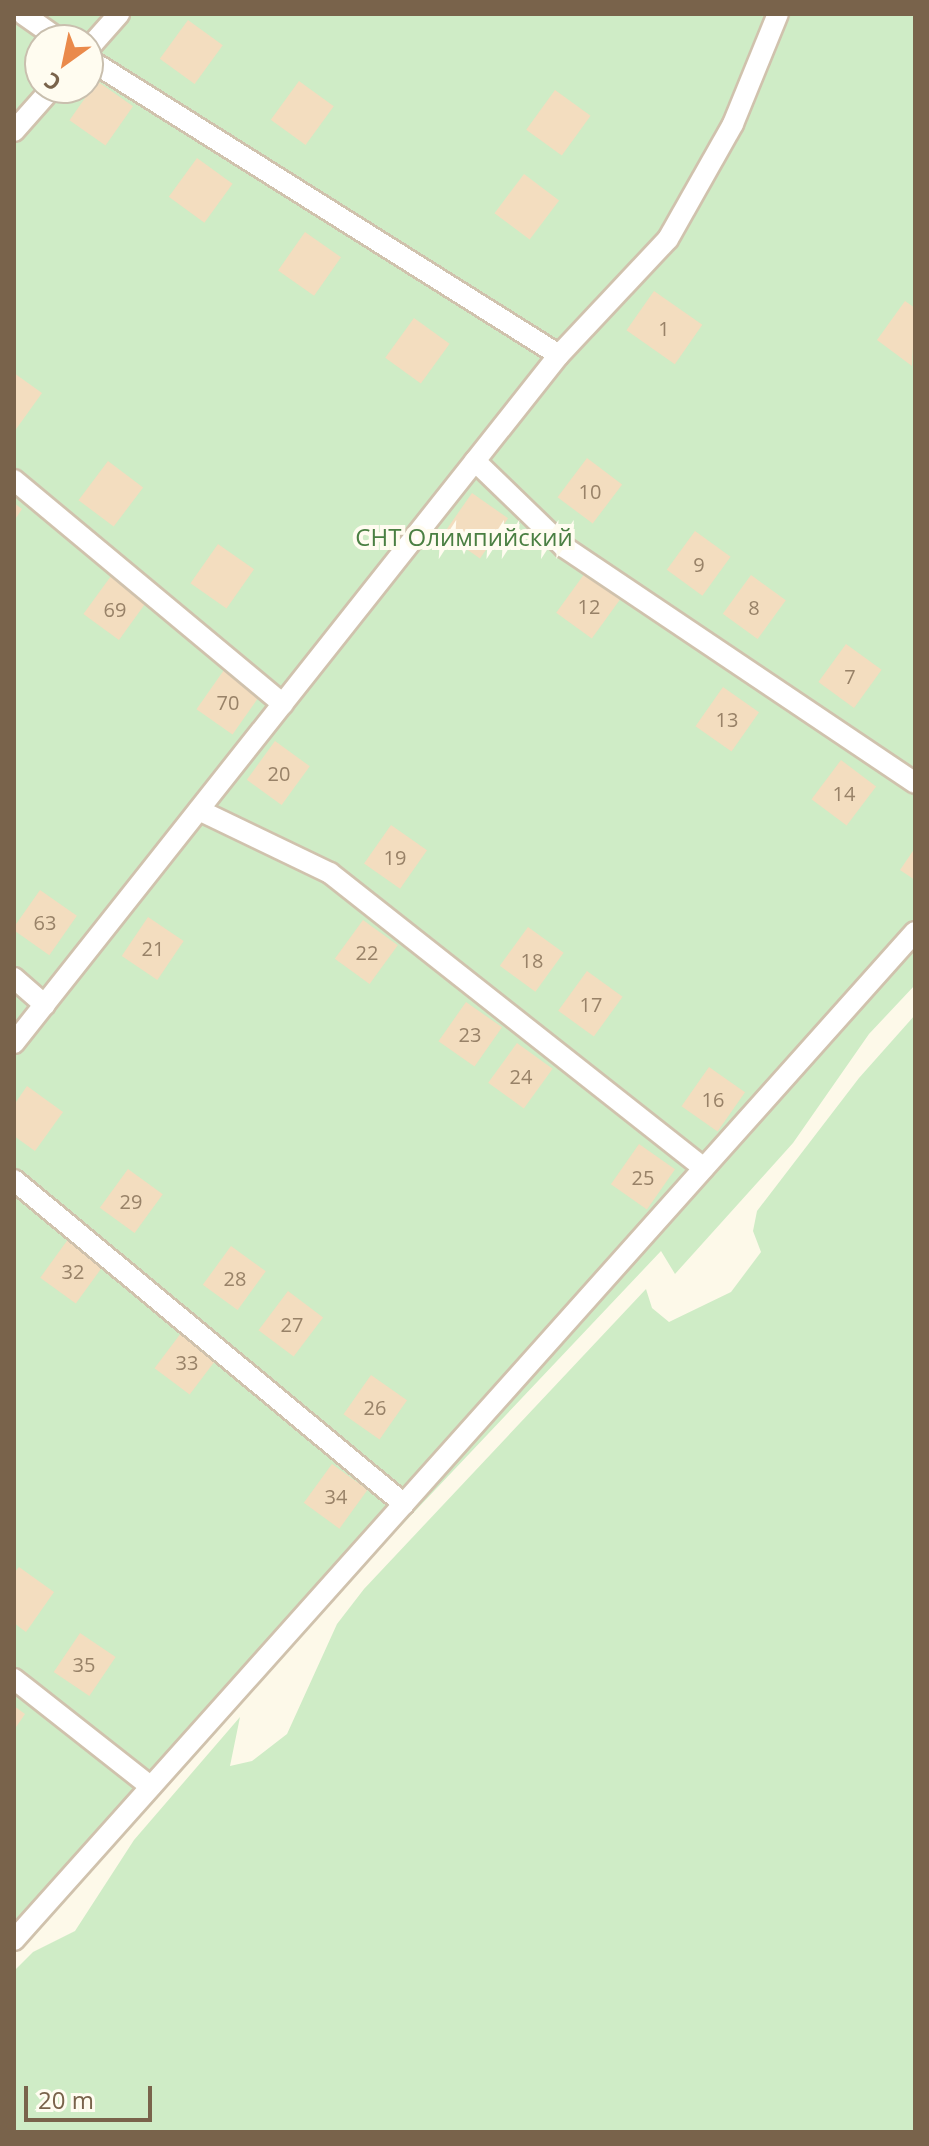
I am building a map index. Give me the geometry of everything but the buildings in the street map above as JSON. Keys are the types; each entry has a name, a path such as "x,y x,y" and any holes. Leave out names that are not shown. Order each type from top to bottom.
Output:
{"lane":[{"path":"104,31 119,14"},
{"path":"14,1043 559,355 668,239 733,124 778,14"},
{"path":"104,69 559,355"},
{"path":"14,131 38,104"},
{"path":"475,461 564,547 915,783"},
{"path":"14,480 283,704"},
{"path":"199,810 330,873 704,1168"},
{"path":"14,1940 915,932"},
{"path":"14,978 45,1005"},
{"path":"14,1180 404,1504"},
{"path":"14,1679 151,1787"}],"green space":[{"name":"СНТ Олимпийский","path":"14,14 915,14 915,985 869,1034 793,1143 675,1274 661,1251 14,1935"},
{"path":"915,1015 915,2132 14,2132 14,1971 33,1952 75,1931 134,1840 240,1717 230,1766 252,1761 287,1734 337,1624 364,1589 646,1289 652,1308 669,1322 731,1292 761,1252 753,1231 757,1211 859,1078"}]}
